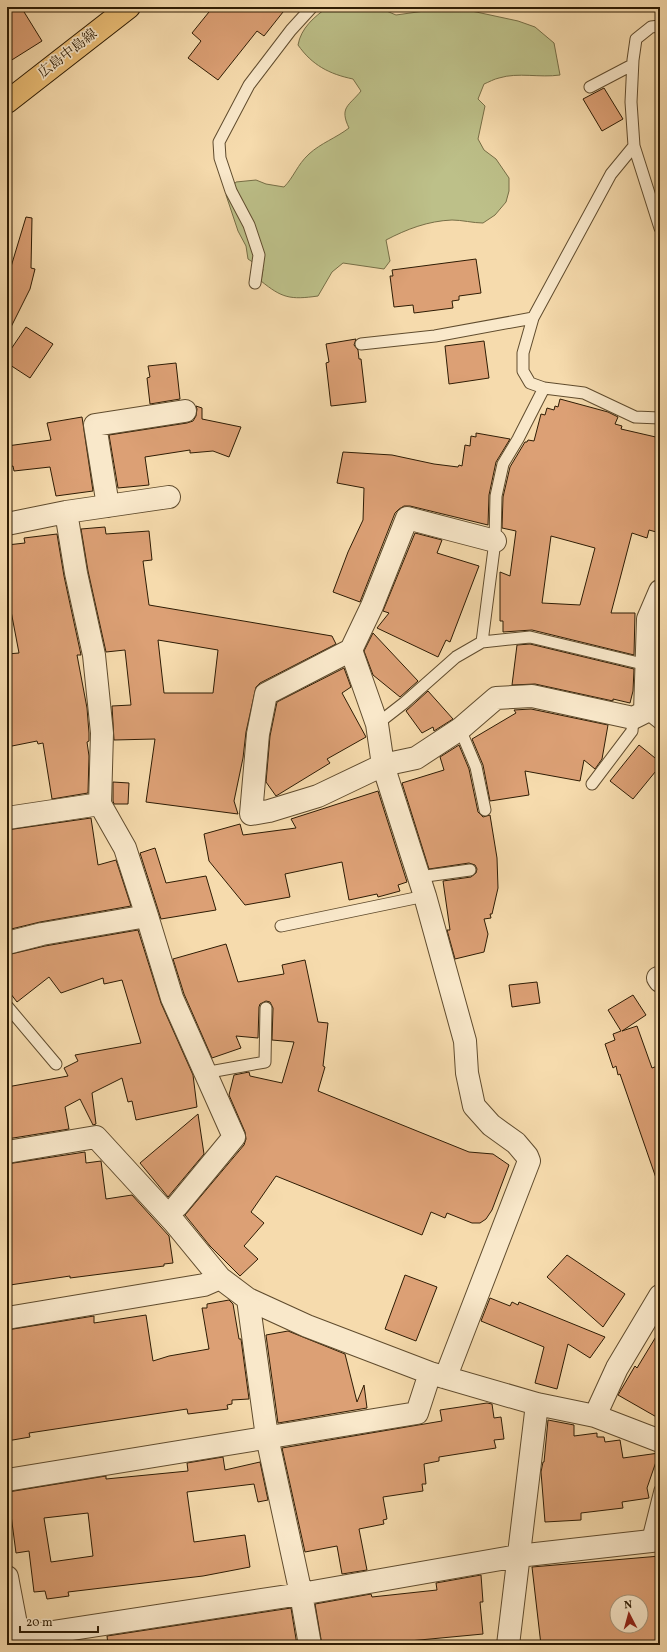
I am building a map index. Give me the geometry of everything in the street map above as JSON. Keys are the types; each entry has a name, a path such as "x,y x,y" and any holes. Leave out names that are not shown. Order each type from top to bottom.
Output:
{"main road":[{"name":"広島中島線","path":"7,102 129,7"}],"street":[{"path":"108,506 95,425 185,411"},
{"path":"7,524 66,512 169,497"},
{"path":"66,512 76,573 94,655 102,733 100,804 125,848 172,998 204,1073 234,1137 177,1206"},
{"path":"495,541 407,518 372,606 351,650 266,694 258,734 251,814 269,811 318,796 384,765 416,758 460,729 496,698 532,696 646,718 648,619 660,591"},
{"path":"7,1480 417,1413 437,1375 448,1371 529,1161 527,1156 516,1143 490,1125 474,1106 467,1073 465,1041 422,886 384,765 377,724 351,650"},
{"path":"8,812 100,804"},
{"path":"7,942 42,934 147,916"},
{"path":"7,1152 96,1137 174,1222 220,1278 248,1299 306,1326 437,1375 537,1404 595,1416 660,1441"},
{"path":"7,1318 204,1285 220,1278"},
{"path":"595,1416 617,1368 660,1296"},
{"path":"248,1299 267,1437 301,1594 310,1645"},
{"path":"508,1645 537,1404"},
{"path":"7,1576 15,1640 301,1594 518,1556 654,1541"}],"lane":[{"path":"255,283 259,255 250,225 231,191 220,158 219,142 249,85 291,30 312,7"},
{"path":"660,26 651,27 636,39 632,65 631,102 634,146 660,228"},
{"path":"590,87 632,65"},
{"path":"634,146 611,174 533,318 523,353 523,371 530,383 544,388 584,393 635,417 660,418"},
{"path":"361,344 435,336 533,318"},
{"path":"482,642 495,541 496,496 503,464 518,439 544,388"},
{"path":"377,724 404,703 456,657 482,642 530,637 647,665"},
{"path":"592,784 632,731 646,718"},
{"path":"460,729 476,767 485,810"},
{"path":"281,926 422,886 470,870"},
{"path":"7,1006 56,1064"},
{"path":"204,1073 265,1062 266,1008"},
{"path":"654,1541 660,1490"}],"green space":[{"path":"328,7 377,7 396,15 453,7 518,21 535,27 554,43 560,75 514,75 495,79 484,84 478,99 485,106 478,139 484,150 496,159 509,178 509,191 506,202 495,215 483,223 456,220 443,221 426,224 402,232 386,240 390,261 384,269 343,263 332,272 318,296 300,298 281,294 261,281 263,269 248,259 246,246 238,231 226,195 236,182 256,180 266,184 284,187 301,162 309,154 349,128 346,121 345,111 349,104 361,91 353,79 322,68 309,58 298,45 305,28"}],"building":[{"path":"7,7 21,7 42,41 7,63"},
{"path":"213,7 287,7 264,36 257,31 218,80 188,58 201,41 192,33"},
{"path":"604,88 623,119 602,131 583,99"},
{"path":"26,217 32,218 31,268 35,269 30,289 7,335 7,280"},
{"path":"476,259 481,293 459,296 459,300 452,301 453,308 414,313 413,305 394,307 390,276 393,276 392,270"},
{"path":"26,327 53,344 30,378 7,363 7,355"},
{"path":"356,339 354,345 358,350 359,359 361,359 366,402 331,406 326,363 329,362 326,344"},
{"path":"484,341 489,378 449,384 445,346"},
{"path":"176,363 180,399 150,404 147,378 150,377 148,366"},
{"path":"560,399 608,412 618,417 615,424 622,426 621,429 660,438 660,533 649,530 647,538 632,533 611,613 635,613 634,655 532,630 503,632 503,621 500,621 500,572 510,576 516,531 502,528 503,497 510,467 525,442 528,440 534,441 541,414 545,415 547,408 554,410 555,406 558,407","holes":["551,536 595,548 580,605 542,603"]},
{"path":"196,406 202,408 202,419 241,427 229,457 213,451 190,453 190,450 145,457 149,485 118,488 109,435 193,421 196,416"},
{"path":"82,417 93,491 56,496 50,467 14,471 13,466 7,467 7,446 51,440 47,423"},
{"path":"476,433 510,439 496,462 489,495 488,525 410,506 404,506 395,513 360,602 333,592 348,552 363,520 364,488 337,483 343,452 392,455 434,464 458,467 459,465 462,466 465,445 470,446 471,436 476,437"},
{"path":"105,527 106,534 149,531 152,560 143,561 149,605 332,636 336,644 260,683 256,687 246,732 243,758 234,801 238,814 146,802 155,739 114,740 112,706 131,705 125,650 106,652 88,571 81,529","holes":["158,640 218,650 213,693 164,693"]},
{"path":"415,533 442,540 437,553 479,566 450,642 446,640 438,657 377,628 389,613 383,611"},
{"path":"57,534 64,576 81,655 77,655 87,708 89,741 87,742 89,756 88,793 52,799 43,743 38,744 37,741 7,747 7,654 19,653 7,590 7,545 25,543 24,538"},
{"path":"373,633 418,681 400,697 373,675 364,651"},
{"path":"530,644 634,669 633,691 630,703 613,699 613,701 535,684 512,685 517,645"},
{"path":"344,668 351,687 342,693 366,737 327,759 330,763 276,796 266,782 270,736 277,702"},
{"path":"428,691 453,719 434,731 433,727 422,733 406,711"},
{"path":"531,709 608,725 602,759 595,769 584,760 580,781 525,771 529,795 490,801 483,765 472,739 516,713 514,710"},
{"path":"459,745 469,769 478,812 483,817 490,815 497,858 498,888 492,914 490,914 491,918 484,919 488,934 484,952 455,959 447,930 450,930 443,881 471,877 476,873 477,869 475,865 469,863 429,869 402,783 444,770 440,757"},
{"path":"639,745 660,762 660,766 633,799 610,781"},
{"path":"113,782 129,783 128,804 114,804"},
{"path":"378,791 407,882 398,885 400,891 378,897 377,894 349,900 342,862 285,874 290,897 245,905 209,861 204,834 240,824 243,835 296,828 291,819"},
{"path":"91,818 98,865 116,860 131,906 40,922 7,930 7,830"},
{"path":"155,848 166,883 206,876 216,910 161,919 140,853"},
{"path":"138,930 161,1003 193,1075 197,1107 136,1120 132,1101 128,1102 122,1078 92,1093 96,1124 93,1125 80,1099 65,1107 69,1129 7,1139 7,1087 68,1076 64,1068 78,1061 75,1055 141,1043 122,980 104,984 103,978 61,993 49,977 17,1002 7,989 7,955 45,946"},
{"path":"226,944 238,982 284,974 282,965 305,960 318,1022 328,1023 323,1066 325,1067 318,1091 469,1152 493,1154 509,1165 492,1210 486,1219 480,1223 472,1223 447,1213 445,1218 431,1212 422,1235 276,1176 251,1212 264,1223 244,1246 258,1259 240,1276 210,1246 185,1215 244,1145 246,1139 245,1132 229,1095 234,1075 249,1072 250,1076 282,1083 294,1042 272,1040 273,1008 270,1002 266,1001 260,1004 259,1007 258,1038 236,1036 241,1048 212,1058 184,994 173,959"},
{"path":"537,982 540,1003 512,1007 509,985"},
{"path":"633,995 646,1015 622,1031 637,1026 652,1068 660,1065 660,1177 656,1178 620,1074 618,1075 616,1066 613,1068 605,1044 615,1040 613,1034 621,1031 608,1010"},
{"path":"198,1114 204,1154 168,1197 140,1163"},
{"path":"85,1152 86,1163 101,1161 106,1199 132,1195 169,1236 173,1263 164,1264 164,1266 70,1278 70,1276 10,1285 10,1282 7,1282 7,1164"},
{"path":"567,1255 625,1294 603,1327 547,1277"},
{"path":"405,1275 437,1287 416,1341 385,1329"},
{"path":"490,1298 510,1306 512,1302 518,1305 519,1302 605,1337 590,1358 568,1344 557,1389 535,1383 544,1347 481,1321"},
{"path":"229,1300 233,1304 239,1339 241,1339 249,1399 232,1400 232,1404 227,1405 228,1409 188,1414 187,1409 29,1433 30,1437 7,1441 7,1330 94,1316 94,1323 146,1315 153,1361 169,1356 209,1349 202,1308 207,1308 207,1304"},
{"path":"660,1330 660,1419 618,1395 635,1366 637,1368"},
{"path":"288,1331 345,1354 357,1402 364,1385 367,1408 278,1423 266,1335"},
{"path":"487,1403 492,1404 494,1418 501,1417 504,1439 494,1440 496,1448 439,1457 439,1461 424,1464 426,1484 422,1484 423,1491 383,1497 387,1519 383,1520 384,1524 359,1529 367,1570 342,1574 337,1546 305,1552 282,1448 442,1421 440,1410"},
{"path":"548,1420 574,1425 574,1436 597,1433 597,1437 604,1437 605,1442 620,1440 623,1458 659,1453 647,1488 649,1498 622,1502 623,1508 581,1513 581,1520 545,1522 541,1472 544,1462"},
{"path":"223,1457 225,1470 260,1462 268,1500 258,1502 254,1484 187,1492 194,1542 245,1535 250,1567 203,1576 68,1592 69,1596 47,1599 45,1591 34,1592 29,1551 16,1553 8,1492 106,1476 106,1479 188,1471 187,1463","holes":["88,1513 93,1556 51,1562 44,1518"]},
{"path":"660,1556 660,1595 656,1596 660,1626 660,1645 541,1645 532,1567"},
{"path":"481,1575 483,1602 480,1602 483,1634 409,1641 410,1645 322,1645 315,1604 371,1594 372,1597 437,1590 436,1583"},
{"path":"291,1608 297,1645 108,1645 107,1636"}]}
